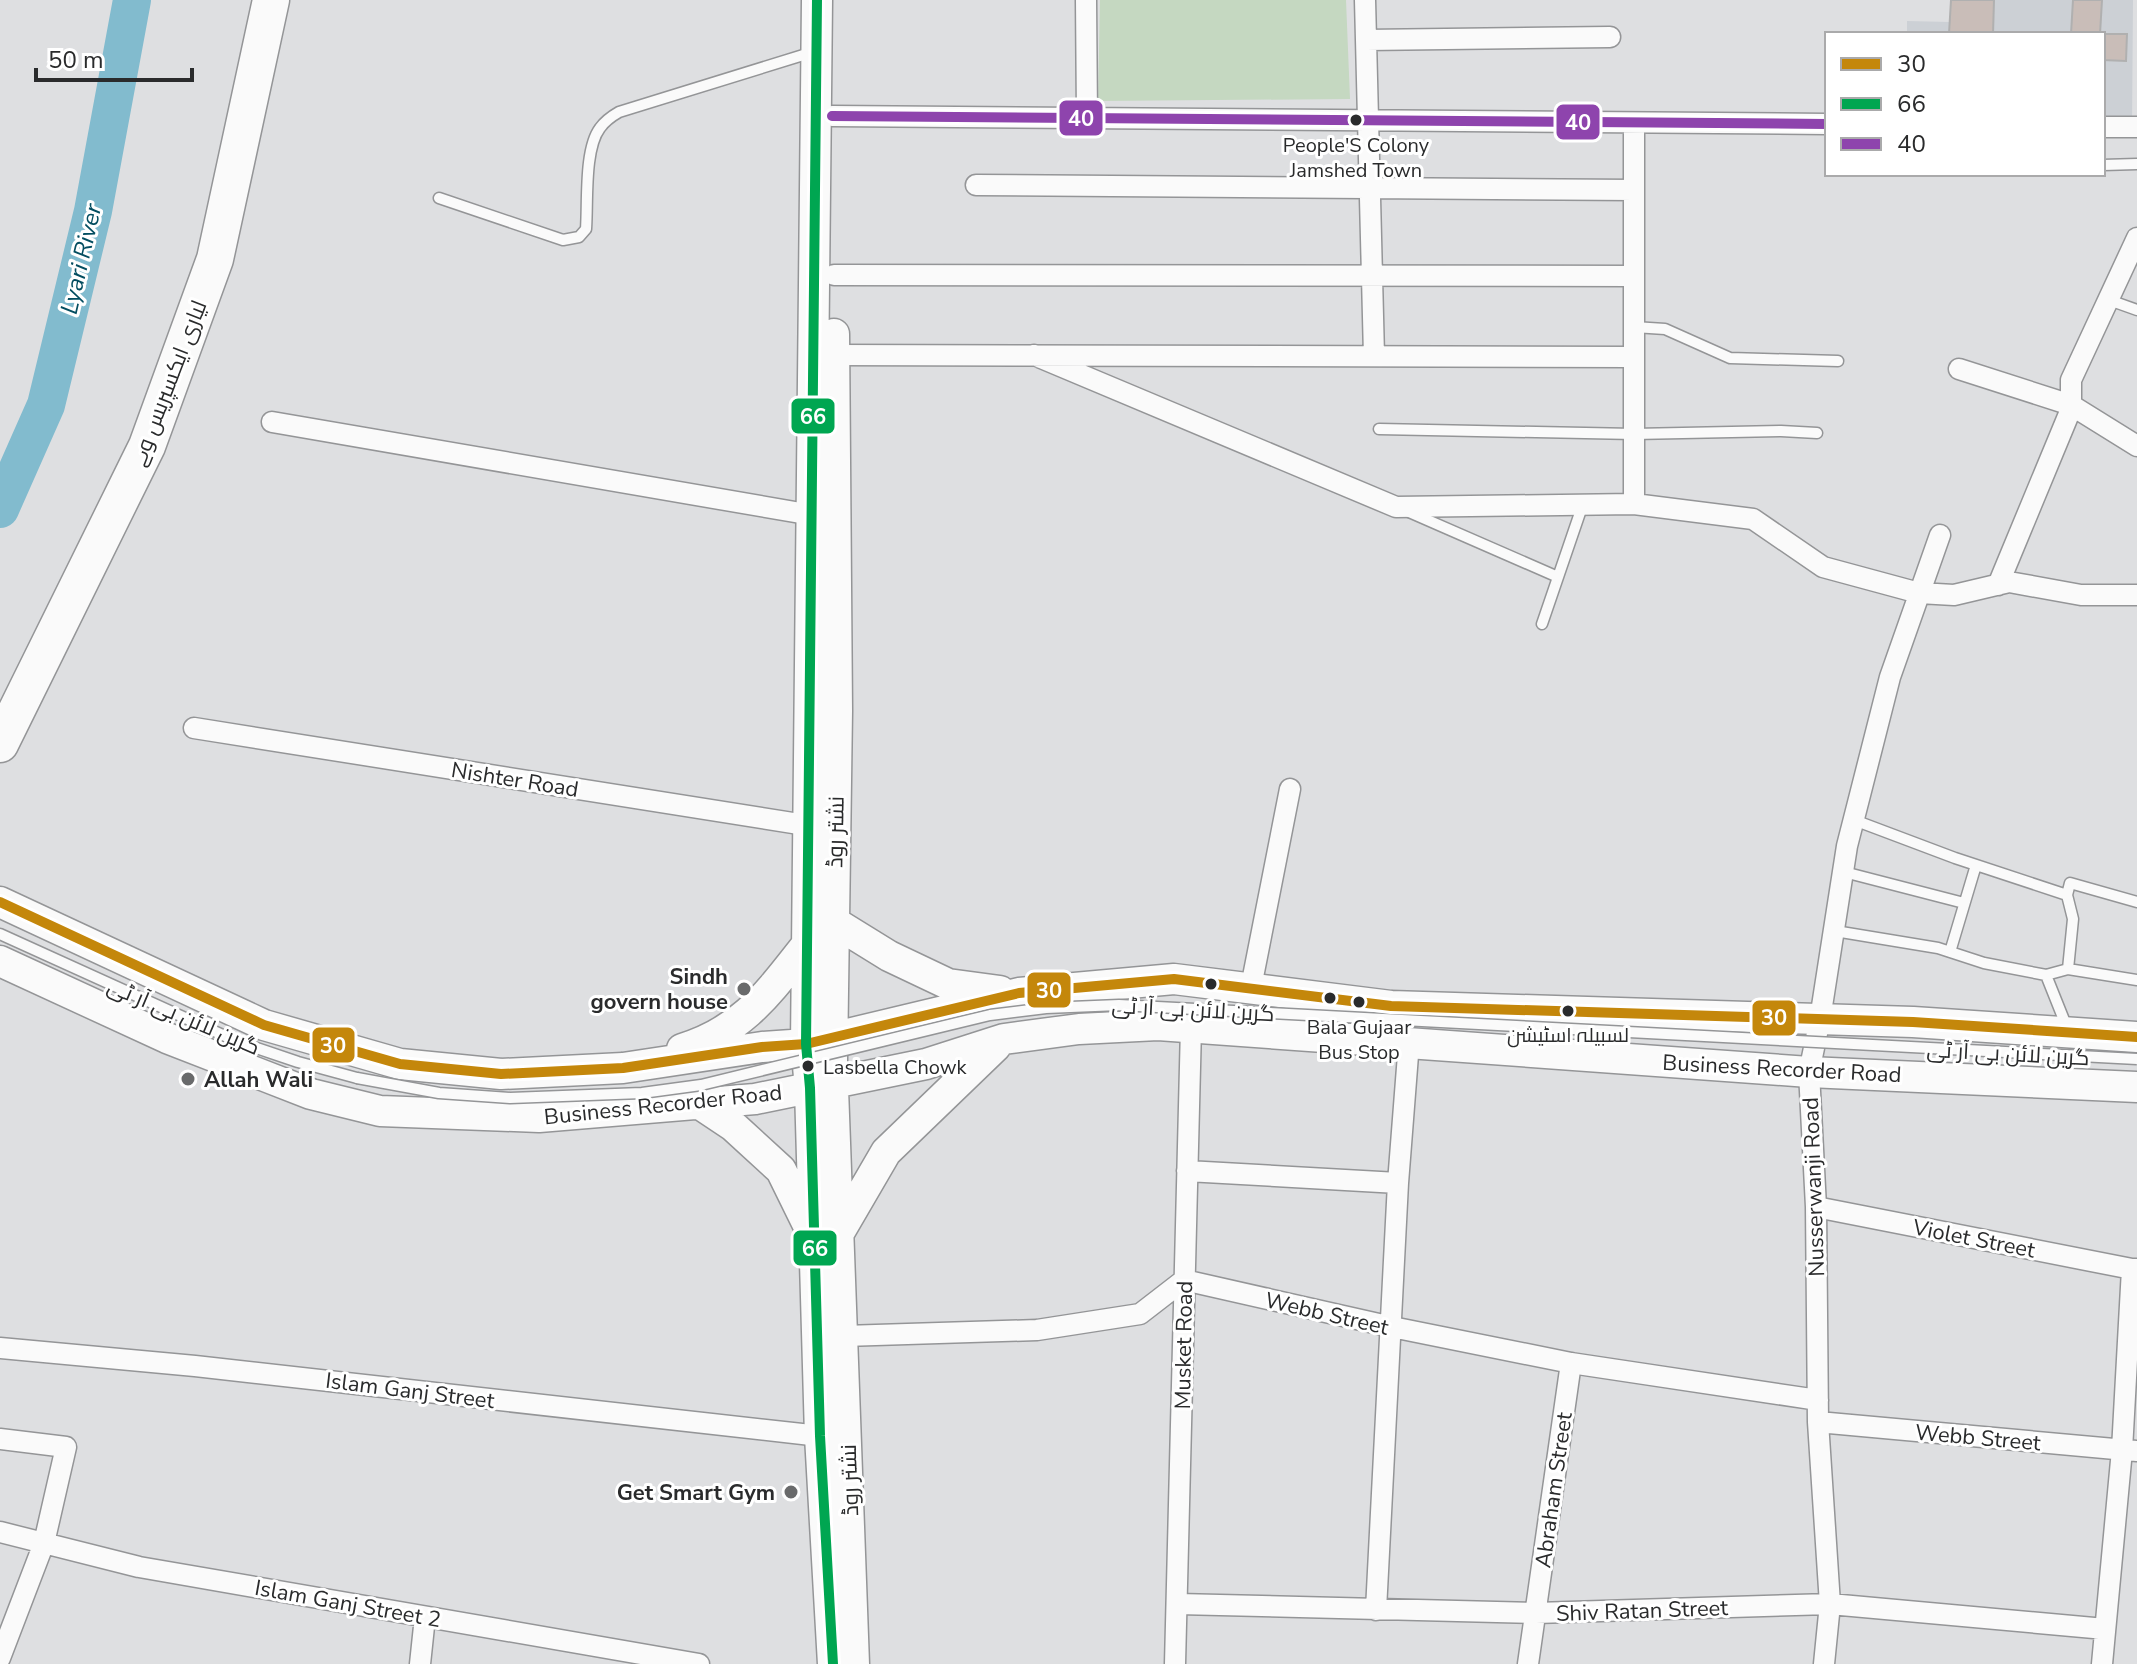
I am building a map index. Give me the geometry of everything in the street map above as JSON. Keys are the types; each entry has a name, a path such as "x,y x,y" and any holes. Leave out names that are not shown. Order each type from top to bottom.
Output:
{"highway":[{"name":"لیاری ایکسپریس وے","path":"0,744 147,446 215,259 271,0"}],"main road":[{"name":"نشتر روڈ","path":"817,0 824,517 822,828 808,943 819,1041 827,1234 820,1436 833,1664"},
{"name":"نشتر روڈ","path":"824,517 834,355 832,0"},
{"name":"نشتر روڈ","path":"819,1041 834,922 822,828"},
{"name":"Business Recorder Road","path":"0,902 264,1025 400,1064 501,1074 623,1068 819,1041 1019,993 1174,979 1391,1006 1913,1022 2137,1037"},
{"path":"834,922 889,956 948,984 1019,993"},
{"path":"623,1068 697,1045 744,1019 808,943"},
{"name":"Business Recorder Road","path":"0,961 167,1038 311,1094 380,1111 539,1117 755,1099 926,1064 1004,1039 1079,1029 1158,1025 1809,1072 2137,1087"},
{"path":"700,1104 733,1126 781,1170 827,1234 886,1152 1004,1039"},
{"name":"نشتر روڈ","path":"827,1234 844,1336 854,1664"}],"street":[{"path":"1086,0 1087,118"},
{"path":"1365,0 1374,356"},
{"path":"1366,40 1610,37"},
{"path":"832,116 1825,124"},
{"path":"1634,123 1634,504"},
{"path":"2105,127 2137,127"},
{"path":"976,185 1634,190"},
{"path":"1998,585 2071,405 2071,380 2137,238"},
{"path":"834,275 1634,276"},
{"path":"834,355 1634,357"},
{"path":"1034,355 1396,507 1634,504 1753,519 1823,567 1919,593 1954,595 2009,582 2081,595 2137,595"},
{"path":"1959,369 2071,405 2137,446"},
{"path":"272,422 824,517"},
{"name":"Nusserwanji Road","path":"1824,1664 1830,1604 1818,1422 1816,1207 1809,1072 1854,820 1890,677 1940,535"},
{"name":"Nishter Road","path":"194,728 822,828"},
{"path":"1251,987 1290,789"},
{"name":"Musket Road","path":"1175,1664 1191,1027"},
{"path":"1376,1610 1398,1183 1409,1042"},
{"path":"1187,1171 1398,1183"},
{"name":"Violet Street","path":"1816,1207 2134,1269"},
{"path":"2102,1664 2130,1451 2134,1269"},
{"path":"844,1336 1037,1330 1140,1314 1184,1280"},
{"name":"Webb Street","path":"1184,1280 1571,1363 1818,1400"},
{"name":"Islam Ganj Street","path":"0,1348 195,1366 820,1436"},
{"name":"Abraham Street","path":"1528,1664 1571,1363"},
{"name":"Webb Street","path":"1818,1422 2130,1451"},
{"path":"0,1439 66,1447 44,1543 6,1622 0,1658"},
{"name":"Islam Ganj Street 2","path":"0,1532 139,1567 699,1664"},
{"name":"Shiv Ratan Street","path":"1178,1604 1536,1613 1830,1604 2105,1629"},
{"path":"420,1664 425,1617"}],"lane":[{"path":"439,198 563,240 579,237 586,229 592,145 606,121 619,112 818,50"},
{"path":"2105,165 2137,164"},
{"path":"2109,300 2137,310"},
{"path":"1634,327 1665,329 1730,358 1838,361"},
{"path":"1379,429 1634,434 1817,433"},
{"path":"1542,624 1583,504"},
{"path":"1396,507 1558,577"},
{"path":"1854,820 2067,895"},
{"path":"1950,952 1976,865"},
{"path":"1844,872 1964,903"},
{"path":"2068,969 2073,919 2067,895 2070,883 2137,902"},
{"path":"1835,931 1950,952 1984,963 2046,975 2068,969 2137,980"},
{"name":"گرین لائن بی آر ٹی","path":"0,934 198,1026 298,1062 412,1088 510,1098 572,1098 671,1090 990,1015 1046,1008 1119,1005 2137,1059"},
{"path":"2046,975 2064,1020"}],"shaded area":[{"path":"1951,0 2133,0 2132,127 2105,127 2105,32 1907,32 1907,21 1950,22"}],"green space":[{"path":"1100,0 1346,0 1350,99 1098,101"}],"building":[{"path":"1951,0 1994,0 1993,32 1949,32"},
{"path":"2073,0 2102,0 2100,32 2071,32"},
{"path":"2105,34 2127,34 2126,61 2105,60"}],"waterway":[{"name":"Lyari River","path":"0,509 46,405 93,211 132,0"}],"transit line":[{"name":"66","path":"817,0 806,1044 810,1088 820,1436 833,1664"},
{"name":"40","path":"832,116 1825,124"},
{"name":"30","path":"0,902 264,1025 400,1064 501,1074 623,1068 762,1047 806,1044 1019,993 1174,979 1391,1006 1913,1022 2137,1037"}],"place":[{"name":"People'S Colony Jamshed Town","path":"1356,120"},
{"name":"Sindh govern house","path":"744,989"},
{"name":"Bala Gujaar Bus Stop","path":"1359,1002"},
{"name":"لسبیلہ اسٹیشن","path":"1568,1011"},
{"name":"Lasbella Chowk","path":"808,1066"},
{"name":"Allah Wali","path":"188,1079"},
{"name":"Get Smart Gym","path":"791,1492"}]}
